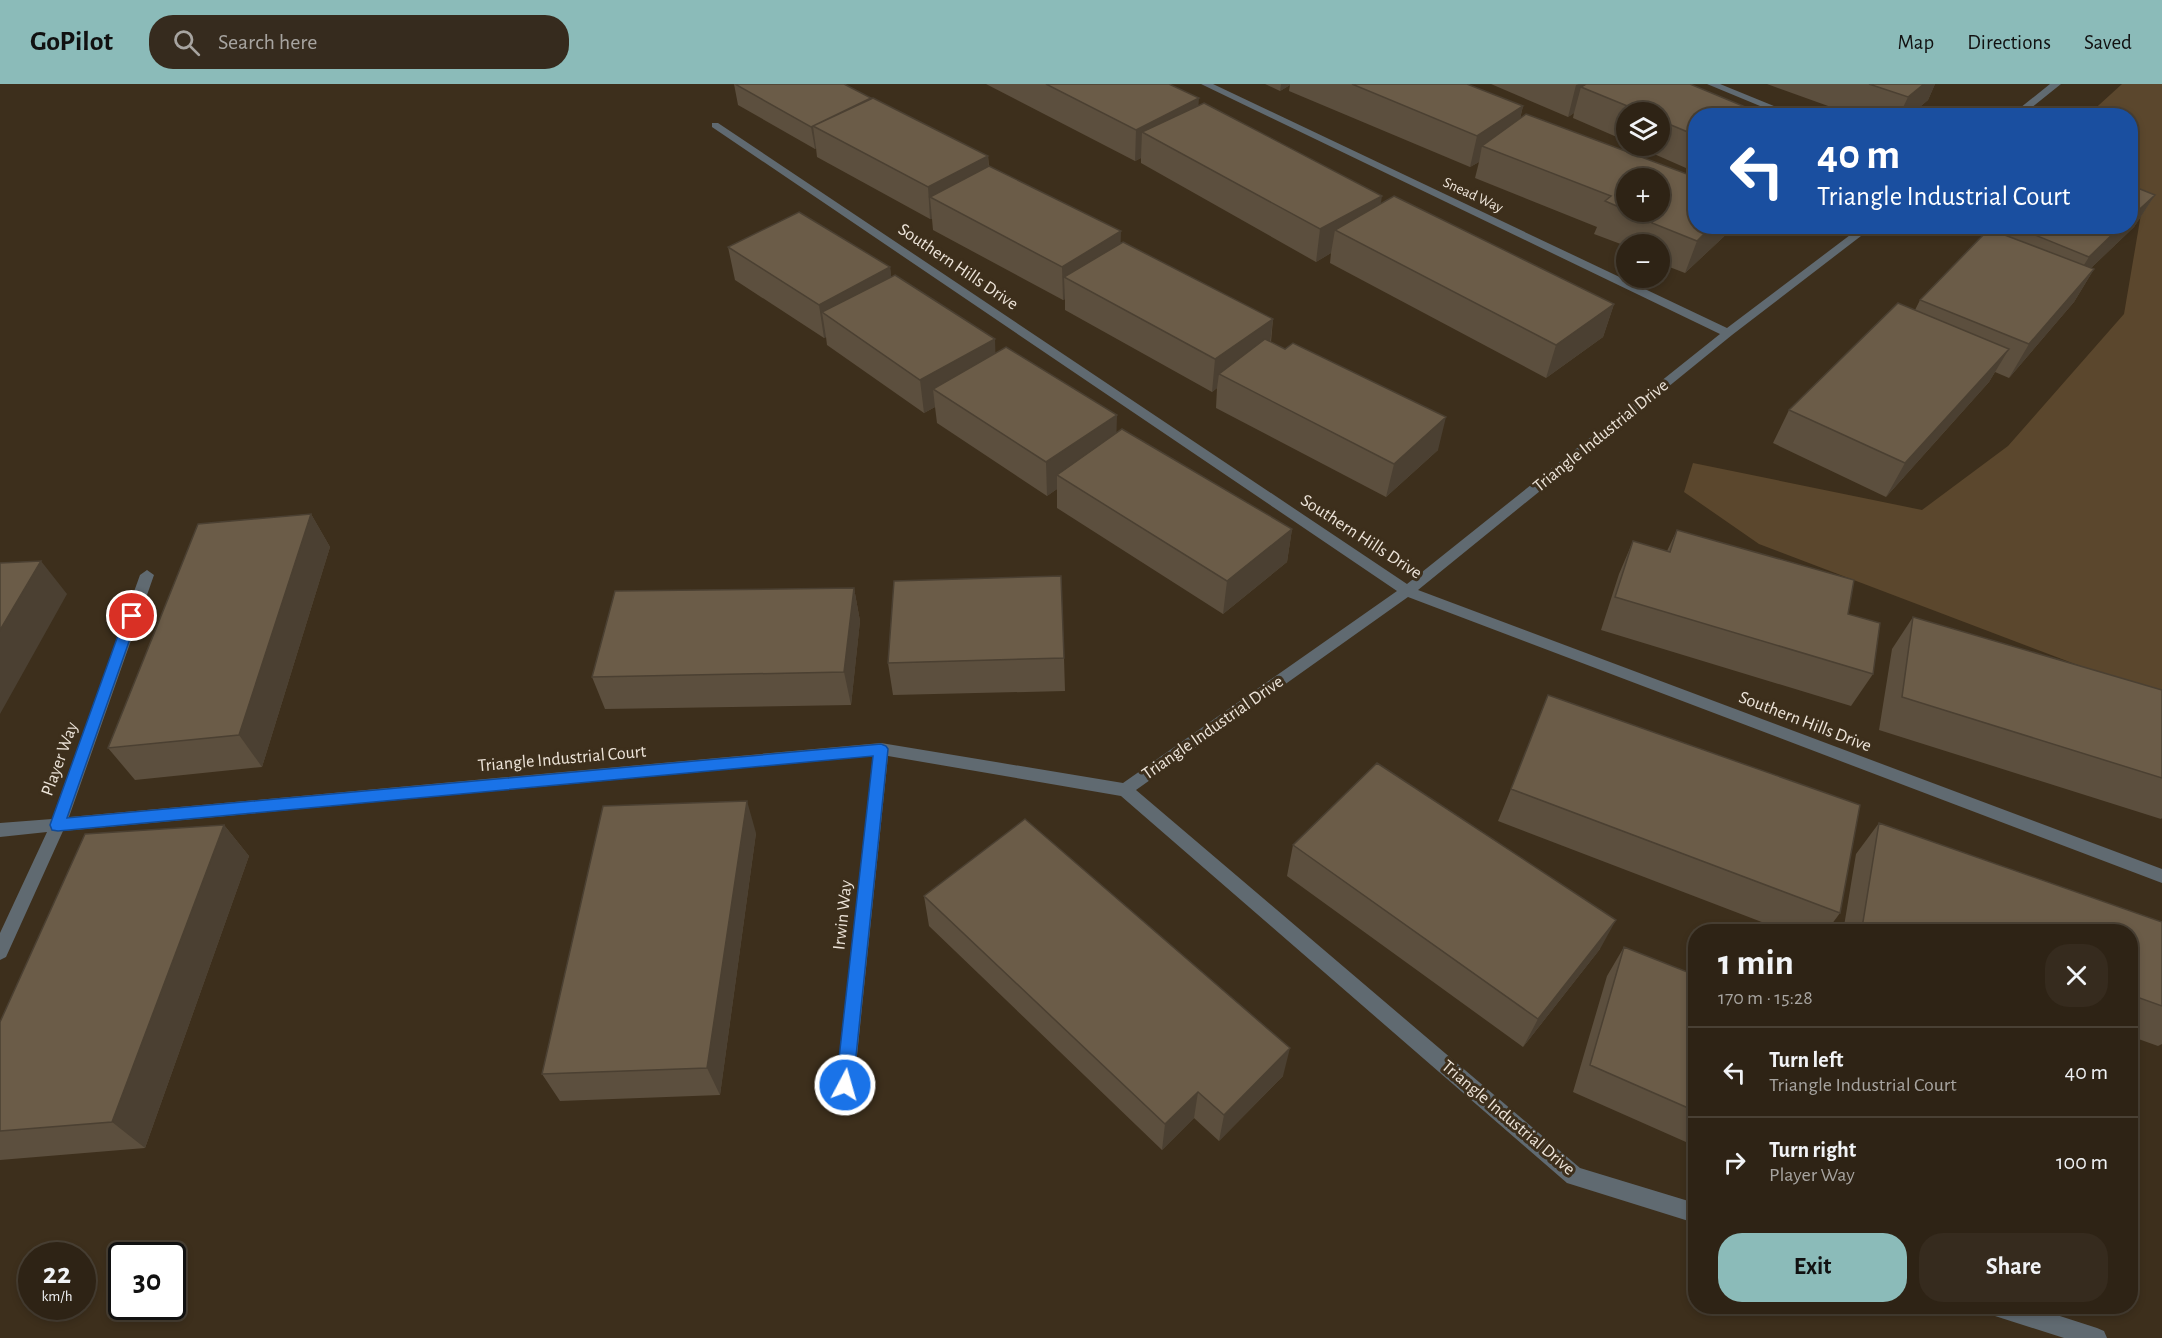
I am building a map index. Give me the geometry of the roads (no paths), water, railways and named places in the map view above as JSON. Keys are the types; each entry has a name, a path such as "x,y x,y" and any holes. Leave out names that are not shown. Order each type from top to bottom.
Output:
{"street":[{"name":"Snead Way","path":"1206,84 1728,333"},
{"path":"1712,84 1774,108"},
{"path":"2024,108 2056,84"},
{"name":"Southern Hills Drive","path":"715,124 1407,591 2162,876"},
{"name":"Triangle Industrial Drive","path":"1688,1212 1574,1176 1125,790 1407,591 1728,333 1858,234"},
{"name":"Player Way","path":"0,952 58,825 147,575"},
{"name":"Triangle Industrial Court","path":"0,830 881,749 1125,790"},
{"name":"Irwin Way","path":"845,1085 881,749"},
{"path":"2020,1314 2097,1338"}]}
